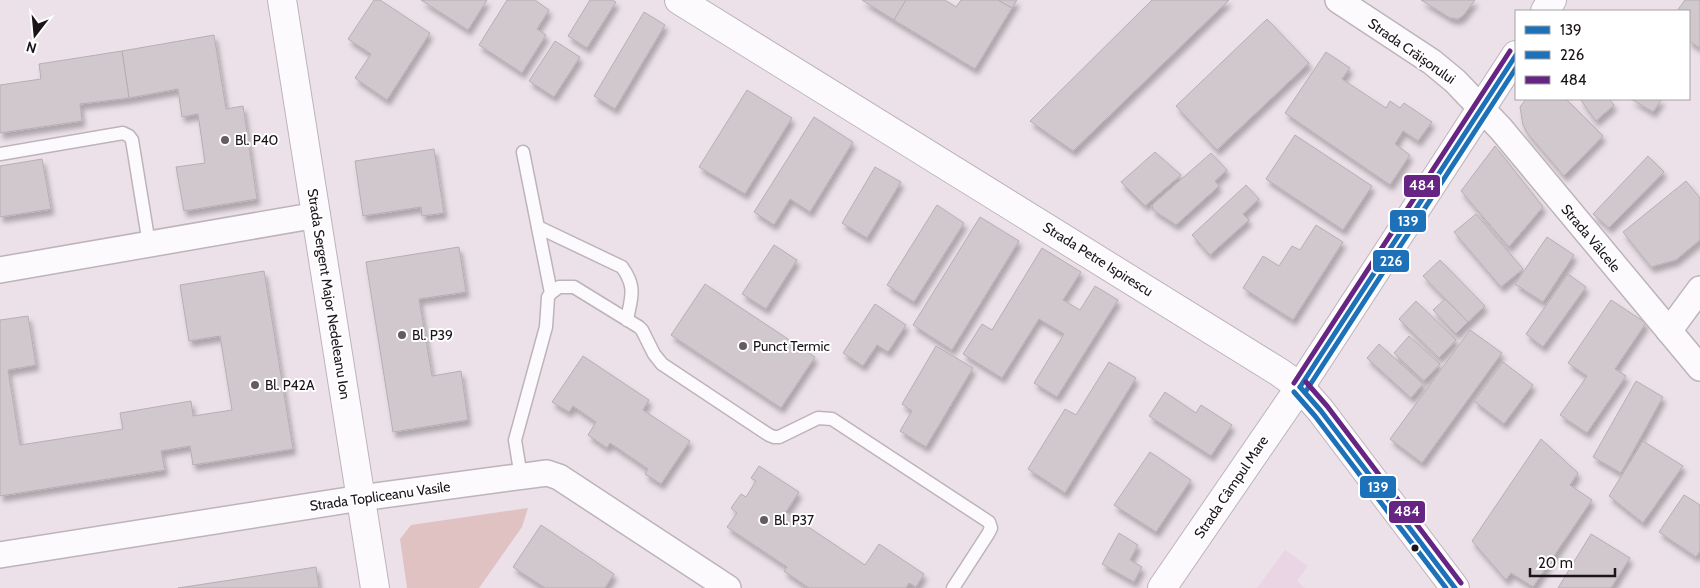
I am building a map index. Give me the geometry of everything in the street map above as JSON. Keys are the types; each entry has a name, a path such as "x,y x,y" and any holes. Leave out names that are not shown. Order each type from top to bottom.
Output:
{"street":[{"name":"Strada Sergent Major Nedeleanu Ion","path":"282,0 375,588"},
{"name":"Strada Petre Ispirescu","path":"679,0 1157,296 1300,387 1321,411 1455,588"},
{"name":"Strada Crăișorului","path":"1338,0 1432,62 1455,81 1482,108"},
{"name":"Strada Câmpul Mare","path":"1162,588 1300,387 1515,57"},
{"name":"Strada Vâlcele","path":"1482,108 1700,368"},
{"path":"0,270 316,216"},
{"path":"1669,331 1700,289"},
{"name":"Strada Topliceanu Vasile","path":"0,555 361,498 547,473 559,477 728,588"}],"lane":[{"path":"0,154 123,133 129,136 132,140 149,244"},
{"path":"522,477 515,440 546,327 547,303 551,293 523,152"},
{"path":"538,226 622,267 630,278 632,291 627,320"},
{"path":"551,293 559,288 574,287 627,320 642,330 654,354 662,364 769,435 780,437 818,418 832,419 989,522 991,528 988,534 953,588"}],"shaded area":[{"path":"528,508 522,527 479,588 407,588 400,539 411,525"},
{"path":"1285,550 1308,566 1297,581 1305,588 1257,588"}],"building":[{"path":"374,0 380,0 430,33 387,100 355,78 371,54 348,39"},
{"path":"421,0 487,0 468,30"},
{"path":"507,0 535,0 549,10 537,29 546,35 522,73 479,45"},
{"path":"590,0 612,0 616,2 587,48 568,36"},
{"path":"862,0 906,0 894,20"},
{"path":"906,0 945,0 956,7 961,0 998,0 1012,8 975,69 894,20"},
{"path":"998,0 1017,0 1012,8"},
{"path":"1152,0 1229,0 1073,151 1030,121"},
{"path":"1421,0 1475,0 1463,16 1458,19 1450,18"},
{"path":"1685,0 1700,0 1700,48 1690,42 1690,10 1678,10"},
{"path":"644,12 665,25 615,109 594,96"},
{"path":"1267,19 1309,63 1217,150 1176,106"},
{"name":"Bl. P40","path":"214,35 226,109 243,106 257,199 184,211 176,167 205,163 198,114 182,117 178,89 129,98 122,51"},
{"path":"555,41 580,57 554,97 529,81"},
{"path":"122,51 129,98 80,104 82,121 0,133 0,85 41,79 39,64"},
{"path":"1326,52 1350,68 1342,79 1386,108 1390,101 1400,108 1404,103 1432,122 1418,141 1403,131 1395,144 1410,155 1390,185 1285,113"},
{"path":"747,90 792,118 745,194 699,167"},
{"path":"1525,100 1567,100 1603,136 1564,176 1528,134 1523,125 1520,107"},
{"path":"1581,100 1610,100 1614,105 1596,121"},
{"path":"1633,100 1661,100 1653,112"},
{"path":"814,117 853,142 810,212 790,199 774,225 754,212"},
{"path":"1295,135 1372,186 1343,230 1266,179"},
{"path":"1495,146 1543,207 1509,247 1461,191"},
{"path":"434,149 444,213 422,216 421,207 363,216 355,161"},
{"path":"1155,152 1181,175 1145,206 1121,182"},
{"path":"1211,153 1227,170 1215,181 1219,186 1176,225 1153,210 1152,205"},
{"path":"1648,156 1664,172 1609,228 1593,214"},
{"path":"42,159 51,209 0,217 0,166"},
{"path":"875,167 901,182 867,238 842,223"},
{"path":"1686,181 1700,198 1700,240 1676,260 1651,267 1623,232"},
{"path":"1246,185 1259,199 1243,214 1249,220 1210,255 1192,235"},
{"path":"937,205 964,223 914,302 887,285"},
{"path":"1476,214 1523,269 1501,287 1454,232"},
{"path":"980,217 1019,241 952,350 913,325"},
{"path":"1316,225 1343,242 1293,320 1243,288 1263,256 1279,266 1292,246 1300,250"},
{"path":"1547,237 1574,255 1543,302 1515,284"},
{"path":"774,245 797,260 766,309 742,294"},
{"name":"Bl. P39","path":"459,247 466,292 419,299 432,376 461,371 468,420 393,432 366,262"},
{"path":"1042,248 1081,272 1063,300 1080,310 1095,286 1118,300 1057,397 1034,383 1064,334 1039,319 1002,378 963,354 982,324 992,330"},
{"path":"1440,260 1485,306 1468,322 1423,276"},
{"name":"Bl. P42A","path":"264,271 293,449 193,465 190,446 161,451 165,470 0,496 0,320 28,316 36,365 8,370 20,445 123,429 120,413 191,401 193,416 232,410 220,336 189,341 180,285"},
{"path":"1568,274 1586,287 1543,347 1526,334"},
{"name":"Punct Termic","path":"705,284 815,357 781,408 671,335"},
{"path":"1445,299 1468,322 1456,334 1433,310"},
{"path":"1611,300 1646,323 1615,369 1626,376 1587,433 1560,415 1587,376 1568,363"},
{"path":"1416,301 1456,340 1439,358 1399,319"},
{"path":"875,304 906,325 888,352 877,345 863,366 843,353"},
{"path":"1470,330 1502,353 1422,463 1390,439"},
{"path":"1409,336 1440,364 1424,381 1394,353"},
{"path":"1379,344 1423,384 1411,398 1367,358"},
{"path":"936,346 973,368 926,447 900,431 912,411 902,404"},
{"path":"583,356 649,400 643,410 690,441 661,484 645,474 648,469 610,443 607,448 588,435 596,422 573,406 569,412 552,402"},
{"path":"1109,362 1136,378 1065,493 1028,469 1065,409 1076,415"},
{"path":"1503,362 1533,385 1504,424 1474,401"},
{"path":"1636,381 1663,397 1621,473 1593,457"},
{"path":"1165,392 1196,413 1201,405 1232,425 1211,456 1149,416"},
{"path":"1541,439 1578,473 1570,485 1592,500 1533,587 1511,573 1506,580 1472,541"},
{"path":"1643,441 1683,466 1643,523 1609,496"},
{"path":"1150,452 1191,480 1156,532 1114,505"},
{"name":"Bl. P37","path":"759,466 799,492 786,512 865,565 879,544 924,574 916,587 909,583 906,588 809,588 784,571 787,567 727,527 737,513 731,508 741,494 746,497 756,481 751,478"},
{"path":"1684,495 1700,505 1700,551 1696,557 1659,532"},
{"path":"541,525 614,574 605,588 545,588 513,567"},
{"path":"1119,533 1138,545 1130,560 1142,567 1134,582 1102,564"},
{"path":"1591,534 1630,558 1611,588 1558,588"},
{"path":"316,567 319,588 178,588"}],"transit line":[{"name":"484","path":"1294,383 1510,51"},
{"name":"139","path":"1300,387 1515,57"},
{"name":"226","path":"1306,391 1515,70"},
{"name":"484","path":"1306,382 1327,406 1461,583"},
{"name":"139","path":"1300,387 1321,411 1455,588"},
{"name":"226","path":"1294,392 1315,416 1446,588"}],"place":[{"name":"Bl. P40","path":"225,140"},
{"name":"Bl. P39","path":"402,335"},
{"name":"Punct Termic","path":"743,346"},
{"name":"Bl. P42A","path":"255,385"},
{"name":"Bl. P37","path":"764,520"}]}
